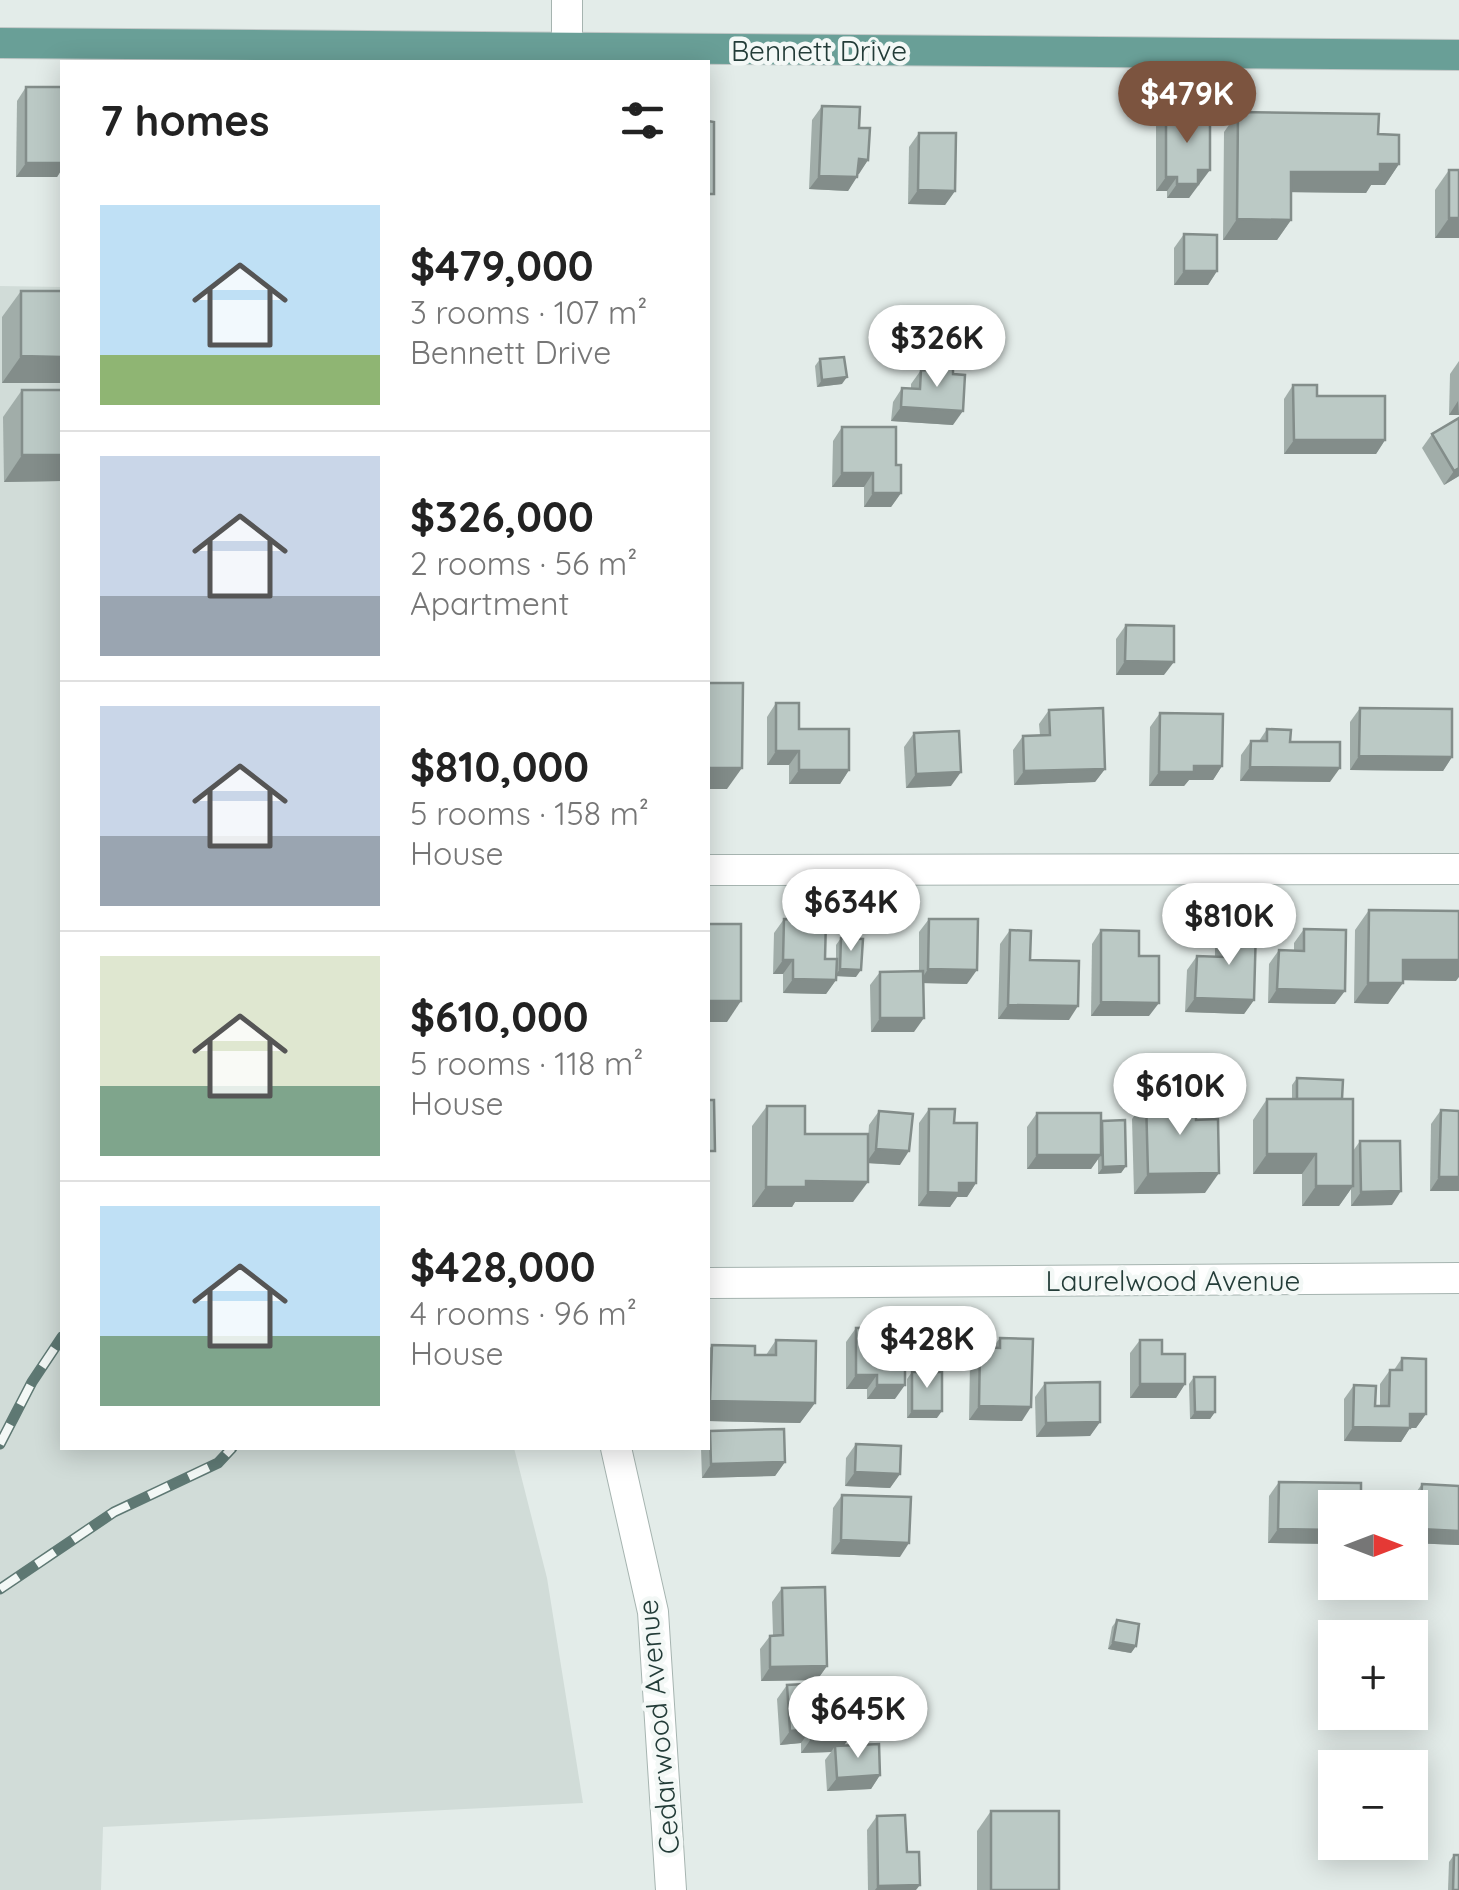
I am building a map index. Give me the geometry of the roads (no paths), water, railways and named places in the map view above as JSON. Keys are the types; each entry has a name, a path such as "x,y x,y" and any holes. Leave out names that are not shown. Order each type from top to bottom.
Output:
{"main road":[{"name":"Bennett Drive","path":"0,43 348,54 568,48 1459,55"}],"street":[{"path":"568,0 568,48"},
{"path":"710,870 1459,869"},
{"name":"Laurelwood Avenue","path":"710,1283 1459,1278"},
{"name":"Cedarwood Avenue","path":"616,1450 652,1612 672,1890"}],"railway":[{"path":"0,1444 32,1382 60,1340"},
{"path":"0,1589 114,1512 218,1463 230,1450"}]}
